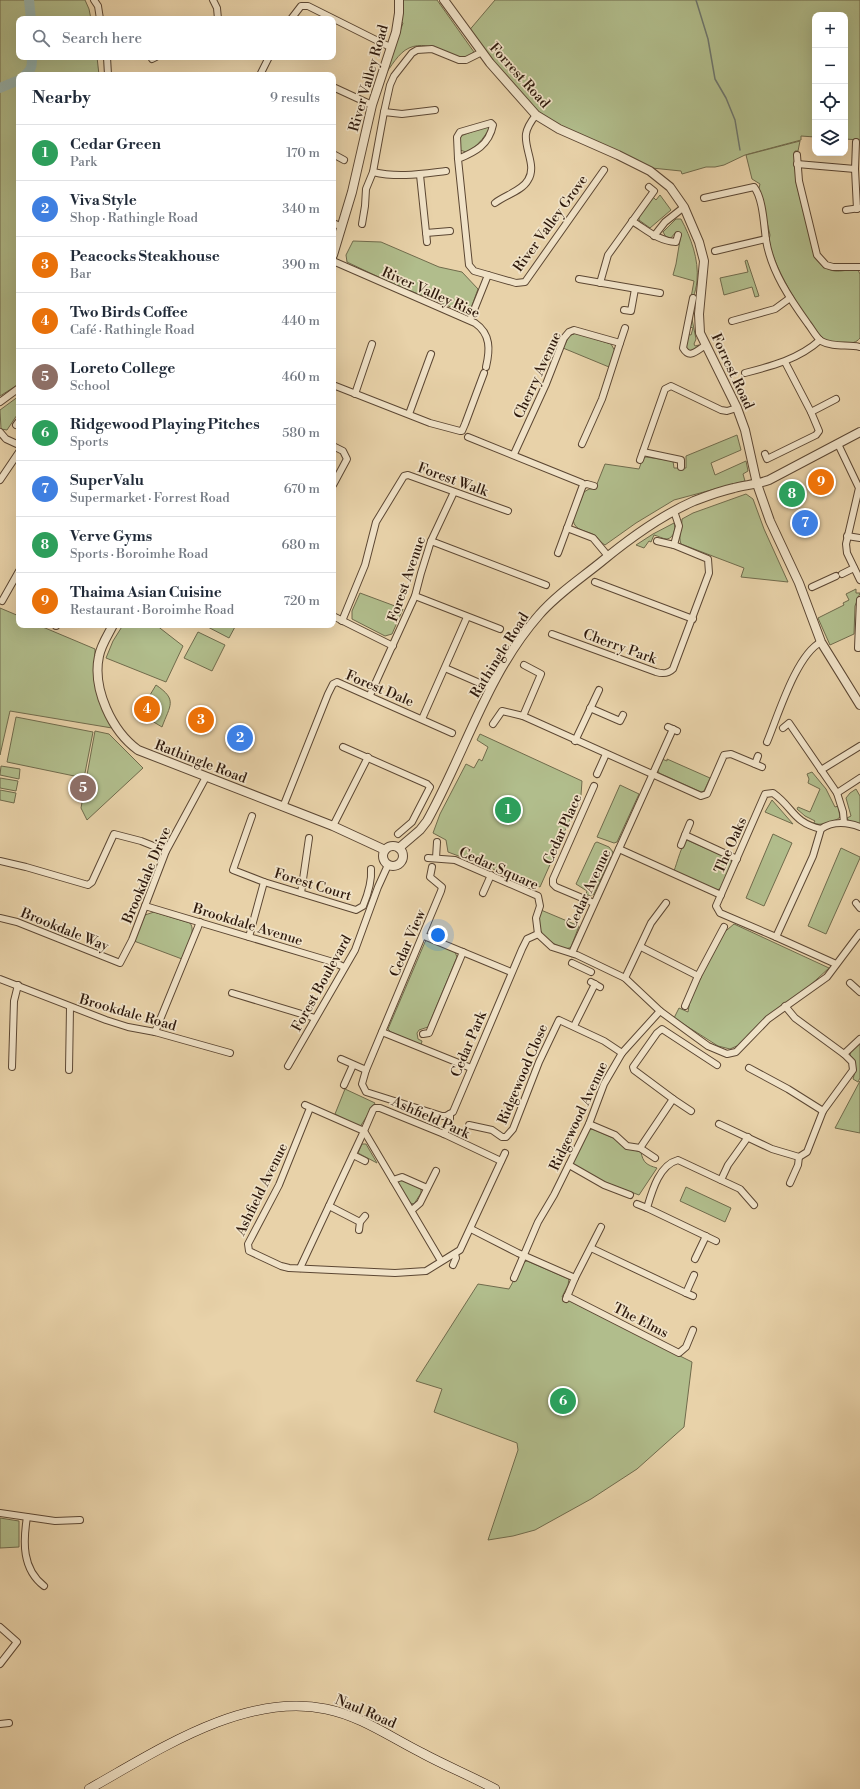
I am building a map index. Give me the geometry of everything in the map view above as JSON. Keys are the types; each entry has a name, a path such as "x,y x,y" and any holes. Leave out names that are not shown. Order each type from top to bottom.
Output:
{"main road":[{"name":"Naul Road","path":"89,1789 166,1746 221,1721 260,1710 302,1706 327,1709 355,1718 377,1728 421,1753 495,1789"}],"street":[{"path":"94,0 98,6 100,16"},
{"path":"213,0 217,8 218,16"},
{"name":"River Valley Road","path":"336,246 353,186 372,105 396,32 399,13 399,0"},
{"name":"Forrest Road","path":"444,0 482,52 536,115 559,129 598,145 650,171 670,187 684,207 699,242 704,261 698,322 700,333 737,408 745,430 758,484 770,521 799,583 821,642 860,705"},
{"path":"293,16 301,6 308,6 328,16"},
{"path":"336,20 390,47"},
{"path":"362,224 366,190 368,181 373,172 384,112 390,85 394,76 412,53 424,49 432,49 459,60 466,60 482,52"},
{"path":"107,60 108,72"},
{"path":"262,72 268,60"},
{"path":"336,88 372,105"},
{"path":"384,112 402,114 435,110"},
{"path":"495,203 521,188 528,181 531,172 526,134 529,125 536,115"},
{"name":"River Valley Grove","path":"458,159 472,154 482,146 491,132 493,125 491,123 460,132 457,145 458,159 469,265 474,271 516,283 525,282 604,170"},
{"path":"846,210 858,209 854,169 856,142"},
{"path":"797,155 799,181 817,255 826,265 833,267 860,267"},
{"path":"336,156 344,160"},
{"path":"797,164 854,169"},
{"path":"373,172 389,176 446,171"},
{"path":"420,174 427,242"},
{"path":"600,283 608,255 654,190 649,186"},
{"path":"704,198 754,187 767,233 766,239 776,271 790,298 820,340 833,346 860,347"},
{"path":"654,236 665,222 684,207"},
{"path":"356,214 364,215"},
{"path":"632,221 654,236 666,241 676,242 678,235"},
{"path":"336,224 342,227"},
{"path":"426,233 450,231"},
{"path":"715,251 766,239"},
{"name":"River Valley Rise","path":"336,263 470,320 480,326 487,337 489,348 485,370 462,431 455,431 409,414"},
{"path":"470,320 488,275"},
{"path":"579,279 660,293"},
{"path":"624,310 631,311 635,289"},
{"path":"693,298 683,348 687,353 695,354 706,345"},
{"path":"732,321 775,309 790,298"},
{"path":"582,444 602,399 626,328"},
{"name":"Cherry Avenue","path":"514,454 546,384 558,350 566,335 571,330 576,330 620,343"},
{"path":"746,373 785,362 810,349 820,340"},
{"path":"355,394 372,344"},
{"path":"336,386 409,414 431,354"},
{"path":"765,454 767,459 816,435 819,431 811,412 785,362"},
{"path":"640,460 665,389 671,386 721,410 727,411 737,408"},
{"path":"0,402 16,390"},
{"path":"811,412 836,399"},
{"path":"0,432 6,439 16,444"},
{"name":"Rathingle Road","path":"399,848 420,830 427,821 491,688 519,642 540,614 608,556 645,528 674,511 712,494 758,484 769,480 860,432"},
{"path":"468,437 580,481 583,485"},
{"path":"838,444 860,488 846,549 860,580"},
{"path":"336,448 343,451 347,459 336,479"},
{"path":"643,452 681,460 681,467"},
{"path":"0,480 16,456"},
{"name":"Forest Walk","path":"342,621 365,565 376,522 402,478 407,475 508,511"},
{"path":"583,485 587,484 594,486"},
{"path":"558,553 583,485"},
{"name":"Forest Avenue","path":"370,695 415,596 431,542 454,492"},
{"path":"674,511 679,526 674,545"},
{"path":"567,528 593,538 608,556"},
{"path":"848,536 860,538"},
{"name":"Cherry Park","path":"552,634 664,674 670,672 673,669 693,619 709,573 708,559 674,545 657,541"},
{"path":"431,542 546,585"},
{"path":"842,574 854,568"},
{"path":"2,601 16,576"},
{"path":"812,587 836,576"},
{"path":"595,582 693,619"},
{"path":"415,596 500,629"},
{"path":"858,648 855,638 860,600"},
{"path":"422,719 468,617"},
{"path":"336,618 393,646"},
{"name":"Rathingle Road","path":"112,628 101,648 98,662 100,688 112,720 128,742 138,750 333,826 385,850"},
{"path":"767,742 793,678 808,653 821,642"},
{"path":"523,716 541,674 524,665"},
{"path":"445,668 491,688"},
{"name":"Forest Dale","path":"283,807 333,684 340,683 370,695 452,733"},
{"path":"575,741 599,690"},
{"path":"590,708 620,721 623,715"},
{"path":"494,724 502,711 523,716 575,741 704,796 707,794 724,755 731,754 762,767"},
{"path":"783,728 789,723 837,793 843,812 844,822"},
{"path":"619,849 672,729"},
{"path":"821,770 860,746"},
{"path":"343,747 427,784 430,787 412,822 398,834"},
{"path":"597,774 606,754"},
{"path":"755,764 758,756"},
{"path":"333,826 368,757"},
{"name":"Brookdale Drive","path":"120,963 132,940 166,851 206,776"},
{"path":"837,793 860,778"},
{"name":"Cedar Place","path":"594,786 552,879 556,887 594,903"},
{"name":"The Oaks","path":"821,829 809,826 799,820 783,800 773,793 765,794 716,906 720,913 836,964"},
{"name":"Forest Court","path":"252,816 233,870 264,882 356,910 363,906 367,897 372,878 371,869"},
{"path":"776,937 813,856 821,829 831,824 844,822 860,826"},
{"path":"681,845 690,823"},
{"path":"0,861 88,885 92,882 114,834 141,841 166,851"},
{"path":"685,835 737,858"},
{"path":"301,893 310,838"},
{"name":"Cedar Square","path":"436,858 437,842"},
{"path":"393,846 399,848 403,854 402,860 398,865 388,865 383,856 385,850 393,846"},
{"name":"Cedar Avenue","path":"572,953 619,849 721,895"},
{"name":"Cedar Square","path":"428,858 455,860 538,896 540,906 536,918 538,934"},
{"name":"Forest Boulevard","path":"288,1066 355,950 378,887 388,865"},
{"name":"Cedar View","path":"366,1070 424,936 442,887 430,878 432,867"},
{"path":"483,893 491,875"},
{"name":"Forest Court","path":"249,938 264,882"},
{"path":"625,978 651,924 666,903"},
{"name":"Brookdale Avenue","path":"144,906 333,962 344,967"},
{"name":"Brookdale Way","path":"0,918 16,922 120,963"},
{"path":"155,1032 200,922"},
{"path":"685,1006 698,976 724,927"},
{"path":"538,934 552,947 572,953 625,978 660,1011 708,1046 721,1052 732,1054 736,1052 768,1019 827,977 860,933"},
{"name":"Cedar Park","path":"444,1134 450,1121 450,1114 511,972 527,939 538,934"},
{"path":"424,936 511,972"},
{"path":"641,947 698,976"},
{"path":"423,1034 429,1033 463,952"},
{"path":"581,967 584,959"},
{"path":"572,963 591,972"},
{"name":"Brookdale Road","path":"0,979 18,985 70,1008 128,1027 155,1032 230,1053"},
{"path":"574,1026 595,984"},
{"path":"850,984 860,992"},
{"path":"12,1067 14,1000 18,985"},
{"path":"232,993 315,1018"},
{"path":"719,1124 772,1149 799,1157 807,1152 823,1112 853,1070 852,1062 844,1054 795,1018 785,1006"},
{"path":"68,1070 70,1008"},
{"name":"Ridgewood Avenue","path":"514,1278 538,1222 589,1124 604,1084 622,1053 660,1011"},
{"name":"Ridgewood Close","path":"469,1125 492,1130 502,1137 506,1137 514,1129 556,1023 559,1020 604,1041 622,1053"},
{"path":"691,1111 673,1099 633,1067 657,1033 662,1029 717,1065"},
{"path":"382,1032 471,1068"},
{"path":"844,1054 860,1039"},
{"path":"341,1059 366,1070 362,1084 366,1092 442,1116 450,1114"},
{"path":"344,1085 353,1064"},
{"path":"749,1068 823,1112"},
{"path":"640,1148 673,1099"},
{"name":"Ashfield Avenue","path":"364,1131 308,1107 279,1185 248,1244 249,1251 281,1266 420,1272 455,1254 462,1247 505,1153"},
{"name":"Ashfield Park","path":"364,1131 373,1110 380,1108 444,1134 501,1161"},
{"path":"589,1124 615,1135 627,1146 640,1148 655,1158"},
{"path":"300,1268 364,1131"},
{"path":"364,1131 441,1261"},
{"path":"721,1180 728,1165 748,1138"},
{"path":"353,1155 365,1161"},
{"path":"790,1183 798,1165 799,1157"},
{"path":"647,1208 656,1181 671,1162 678,1160 740,1189 754,1205"},
{"path":"569,1165 604,1185 630,1195"},
{"path":"412,1210 420,1203 436,1171"},
{"path":"393,1180 402,1177 428,1188"},
{"path":"637,1204 716,1241"},
{"path":"329,1206 360,1222"},
{"path":"359,1230 360,1222 365,1216"},
{"path":"470,1229 495,1242 575,1278 601,1227"},
{"path":"695,1259 706,1236"},
{"path":"591,1248 693,1296"},
{"name":"Ashfield Avenue","path":"453,1265 456,1258 455,1254"},
{"path":"686,1292 694,1275"},
{"name":"The Elms","path":"575,1278 566,1298 678,1353 686,1347 693,1330"},
{"path":"0,1513 60,1521 80,1520"},
{"path":"27,1517 24,1543 27,1560 35,1576 44,1586"},
{"path":"0,1627 17,1642 0,1664"},
{"path":"0,1724 9,1723"}],"green space":[{"path":"0,0 85,0 90,16 16,16 16,60 97,60 99,72 16,72 16,386 0,396"},
{"path":"403,0 437,0 474,52 464,58 458,58 425,46 409,48 401,53 384,76 403,23 401,21"},
{"path":"495,0 860,0 860,140 848,139 848,12 812,12 812,137 801,136 801,140 745,155 724,165 706,167 682,174 681,171 642,167 544,121 467,33"},
{"path":"486,126 489,127 489,129 477,145 466,152 460,150 459,138 461,136"},
{"path":"800,141 798,151 795,151 796,182 815,258 824,267 833,271 855,269 858,270 860,274 860,338 854,342 835,343 825,340 818,333 799,306 780,273 774,257 759,188 760,184 752,179 746,155"},
{"path":"660,195 671,210 650,228 639,220 639,216 653,197 656,200"},
{"path":"676,219 681,219 688,234 694,249 697,265 695,293 688,314 694,281 673,275 681,234 675,233 671,238 666,237 663,232"},
{"path":"353,241 381,242 439,267 462,272 478,289 470,311 466,313 393,284 347,262 346,255"},
{"path":"747,260 759,296 755,297 752,287 724,295 720,278 748,272 745,261"},
{"path":"692,319 696,339 694,344 695,346 699,345 695,349 688,351 685,347 687,334 691,335 693,328 690,327"},
{"path":"576,333 611,344 615,351 609,367 563,348 569,336"},
{"path":"16,398 16,416 7,430 1,429 0,410"},
{"path":"737,435 741,450 711,463 715,475 746,461 748,471 743,474 745,481 674,500 636,523 605,545 596,536 579,529 574,524 573,520 584,492 589,489 595,489 605,464 639,469 643,458 646,457 673,461 674,468 686,468 686,456"},
{"path":"746,494 753,499 764,529 788,582 741,577 744,568 681,544 680,535 682,519 693,513"},
{"path":"674,523 674,532 671,537 665,539 654,535 651,542 649,541 644,548 636,545 653,534"},
{"path":"856,589 856,593 860,593 855,606 854,634 830,645 818,618 844,605 843,603 849,600 846,594"},
{"path":"360,593 403,609 392,634 385,636 352,619 352,611"},
{"path":"0,608 16,615 16,628 45,628 95,649 95,670 112,728 10,711 0,755"},
{"path":"121,628 160,628 183,646 166,682 106,658 113,641"},
{"path":"210,628 234,628 229,638"},
{"path":"198,632 225,645 212,671 184,658"},
{"path":"156,685 163,690 170,699 169,708 162,727 147,718 152,710 148,708 150,706 147,700"},
{"path":"16,717 93,732 84,778 7,762"},
{"path":"95,731 109,734 143,768 87,820 81,808"},
{"path":"480,734 582,781 581,795 540,887 448,852 446,840 433,833 440,814 466,764 474,768 479,759 482,761 488,747 477,740"},
{"path":"662,759 667,761 667,759 710,778 704,791 701,792 659,773 657,769"},
{"path":"1,766 20,769 19,779 0,775"},
{"path":"812,772 826,789 835,807 838,806 840,817 834,821 823,824 813,824 815,821 805,816 797,809 798,807 810,812 820,789 808,783 809,779 807,774"},
{"path":"0,778 18,781 16,791 0,788"},
{"path":"620,785 639,794 617,842 614,843 597,837"},
{"path":"856,789 860,796 860,824 849,821 847,818 851,816 846,798"},
{"path":"0,790 16,793 14,803 0,800"},
{"path":"772,800 793,824 765,812"},
{"path":"773,834 792,843 764,906 746,898"},
{"path":"687,840 730,859 732,863 720,889 716,890 674,871 681,849"},
{"path":"597,842 609,847 613,852 594,894 590,896 586,894 587,891 576,884 595,843"},
{"path":"841,848 860,858 826,934 808,926"},
{"path":"541,910 579,926 571,947 564,948 554,943 541,932 538,922"},
{"path":"154,912 190,923 192,931 190,941 182,959 134,941 145,915"},
{"path":"734,924 829,968 805,990 762,1021 739,1045 730,1049 718,1046 674,1018 679,1008 688,1012 690,1000 721,935"},
{"path":"427,940 455,952 457,957 428,1027 419,1030 417,1033 418,1039 422,1041 421,1045 391,1032 388,1029"},
{"path":"860,1042 860,1078 858,1082 853,1079 855,1066 850,1055 851,1051"},
{"path":"860,1081 860,1133 835,1128"},
{"path":"345,1089 375,1103 360,1127 335,1114"},
{"path":"592,1129 616,1139 626,1148 641,1152 646,1163 657,1168 639,1195 602,1181 574,1166 572,1161 587,1131"},
{"path":"362,1144 366,1144 377,1163 358,1153"},
{"path":"398,1180 402,1180 421,1189 421,1193 414,1204 410,1203 398,1183"},
{"path":"686,1187 731,1208 725,1222 680,1201"},
{"path":"527,1261 569,1279 568,1285 562,1297 692,1362 684,1427 637,1469 591,1499 535,1530 513,1536 488,1540 518,1450 517,1443 434,1412 442,1389 416,1381 478,1284 509,1289 524,1262"},
{"path":"0,1518 19,1521 19,1547 0,1548"}],"waterway":[{"path":"29,0 31,16"},
{"path":"696,0 708,39 715,79 726,98 735,120 740,150"},
{"path":"28,72 31,67 32,60"},
{"path":"0,88 16,81"}],"place":[{"name":"Thaima Asian Cuisine","path":"821,482"},
{"name":"Verve Gyms","path":"792,494"},
{"name":"SuperValu","path":"805,523"},
{"name":"Two Birds Coffee","path":"147,709"},
{"name":"Peacocks Steakhouse","path":"201,720"},
{"name":"Viva Style","path":"240,738"},
{"name":"Loreto College","path":"83,788"},
{"name":"Cedar Green","path":"508,810"},
{"name":"Ridgewood Playing Pitches","path":"563,1401"}]}
